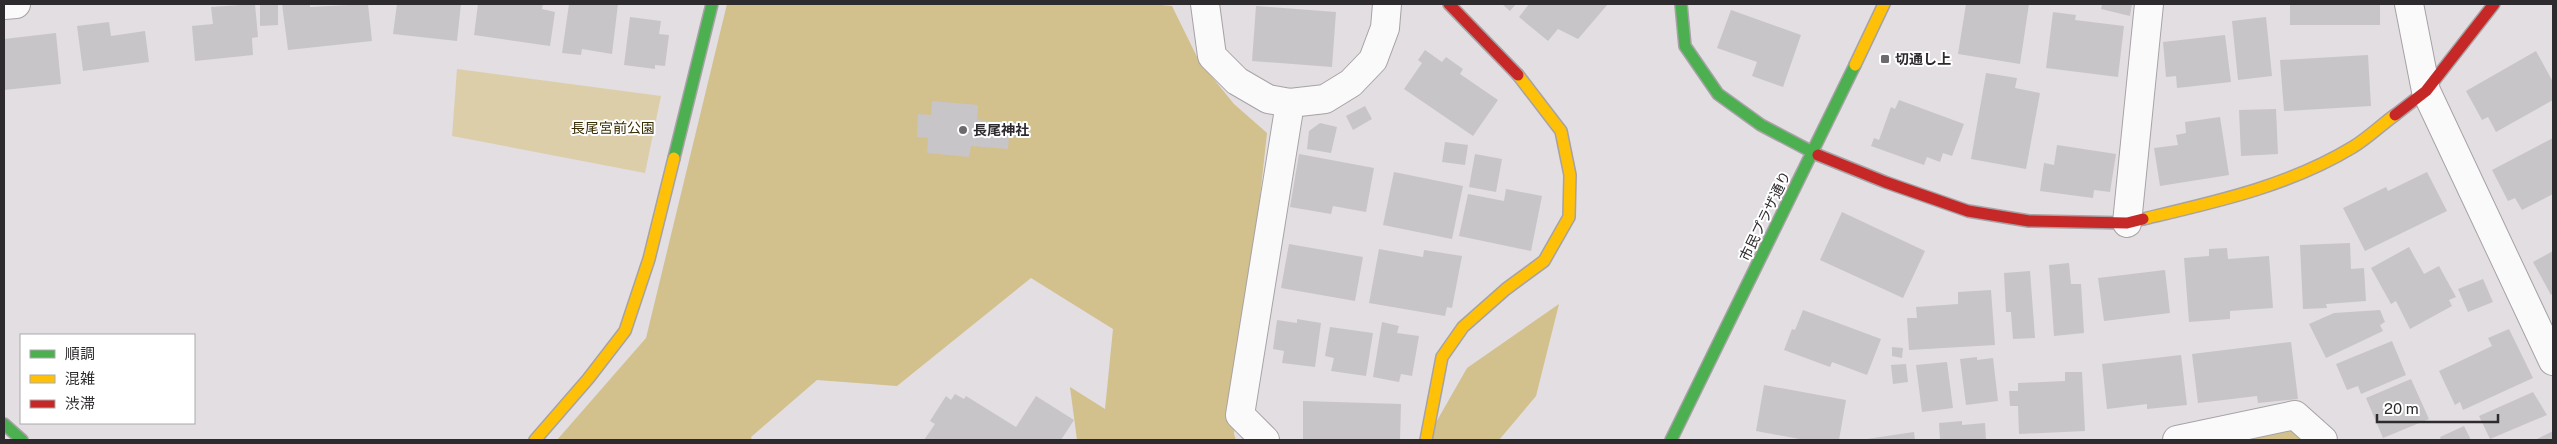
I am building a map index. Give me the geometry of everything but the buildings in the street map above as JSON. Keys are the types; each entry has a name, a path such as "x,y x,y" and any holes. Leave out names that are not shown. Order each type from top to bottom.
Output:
{"street":[{"path":"4,5 16,4"},
{"path":"535,440 588,379 625,331 649,258 712,4"},
{"path":"1205,4 1212,56 1237,81 1268,98 1290,103 1325,99 1351,83 1374,60 1385,28 1387,4"},
{"path":"1426,440 1442,357 1463,327 1506,289 1544,261 1569,217 1570,175 1561,131 1520,77 1449,4"},
{"path":"1681,4 1685,46 1718,94 1762,125 1813,153 1885,182 1968,211 2029,221 2127,223 2210,203 2287,180 2353,147 2426,91 2486,17 2494,4"},
{"name":"市民プラザ通り","path":"1671,440 1813,153 1884,4"},
{"path":"2127,223 2149,4"},
{"path":"2409,4 2426,91 2553,361"},
{"path":"1266,440 1240,415 1290,103"},
{"path":"2177,440 2295,415 2323,440"},
{"path":"4,424 22,440"}],"green space":[{"name":"長尾宮前公園","path":"457,69 661,96 645,173 452,136"}],"shaded area":[{"path":"727,4 1150,4 1172,6 1199,61 1234,104 1267,133 1234,434 1236,440 1077,440 1070,387 1105,409 1113,329 1031,278 897,386 817,380 751,437 752,440 557,440 646,338"},
{"path":"1559,304 1536,396 1499,440 1426,440 1467,368"},
{"path":"2295,429 2306,440 2248,440"}],"traffic: fast":[{"path":"674,158 712,4"},
{"path":"1681,4 1685,46 1718,94 1761,125 1818,155"},
{"path":"1671,440 1855,65"},
{"path":"4,424 22,440"}],"traffic: slow":[{"path":"1855,65 1884,4"},
{"path":"1426,440 1442,357 1463,327 1506,289 1544,261 1569,217 1570,175 1561,131 1518,75"},
{"path":"2143,219 2224,199 2303,172 2329,161 2353,147 2395,115"},
{"path":"535,440 588,379 625,331 649,259 674,158"}],"traffic: jam":[{"path":"1449,4 1518,75"},
{"path":"2395,115 2426,91 2494,4"},
{"path":"1818,155 1885,182 1968,211 2029,221 2127,223 2143,219"}],"place":[{"name":"切通し上","path":"1885,59"},
{"name":"長尾神社","path":"963,130"}]}
